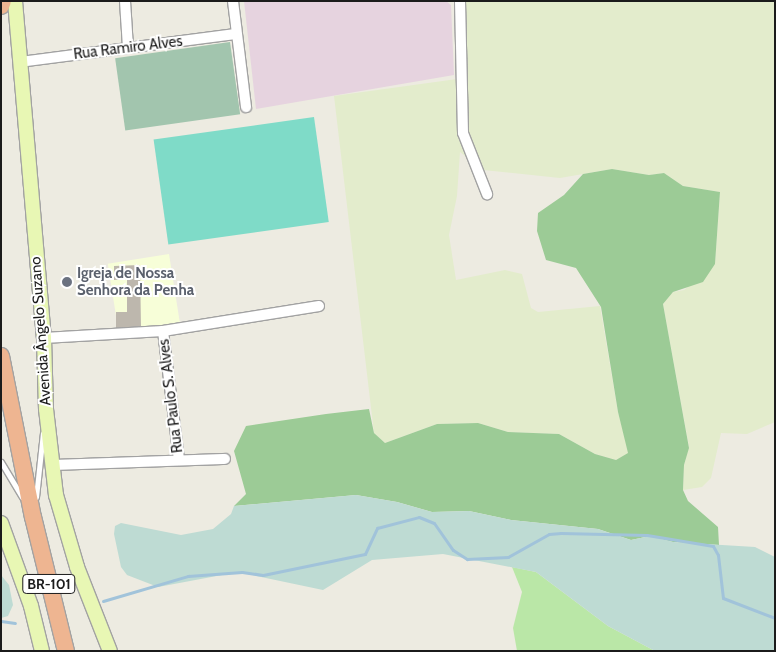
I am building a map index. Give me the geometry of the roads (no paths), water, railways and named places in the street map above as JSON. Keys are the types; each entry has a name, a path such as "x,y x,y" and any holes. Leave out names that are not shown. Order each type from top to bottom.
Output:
{"highway":[{"path":"1,6 3,1"},
{"name":"BR-101","path":"1,356 33,517 66,651"}],"main road":[{"name":"Avenida Ângelo Suzano","path":"15,1 44,338 46,409 52,465 62,522 110,651"},
{"path":"1,523 31,606 42,651"}],"street":[{"path":"125,1 128,48"},
{"path":"233,1 246,107"},
{"path":"460,1 462,133 488,194"},
{"name":"Rua Ramiro Alves","path":"20,62 236,34"},
{"path":"44,338 163,331 318,306"},
{"name":"Rua Paulo S. Alves","path":"163,331 179,460"},
{"path":"52,465 225,459"}],"lane":[{"path":"33,517 46,409"},
{"path":"1,462 33,517"}],"waterway":[{"path":"103,601 188,576 242,572 263,575 365,554 377,528 419,517 434,523 453,550 467,559 508,557 549,534 561,533 647,535 713,546 718,555 723,598 775,618"},
{"path":"1,621 15,623"}],"place":[{"name":"Igreja de Nossa Senhora da Penha","path":"67,282"}]}
